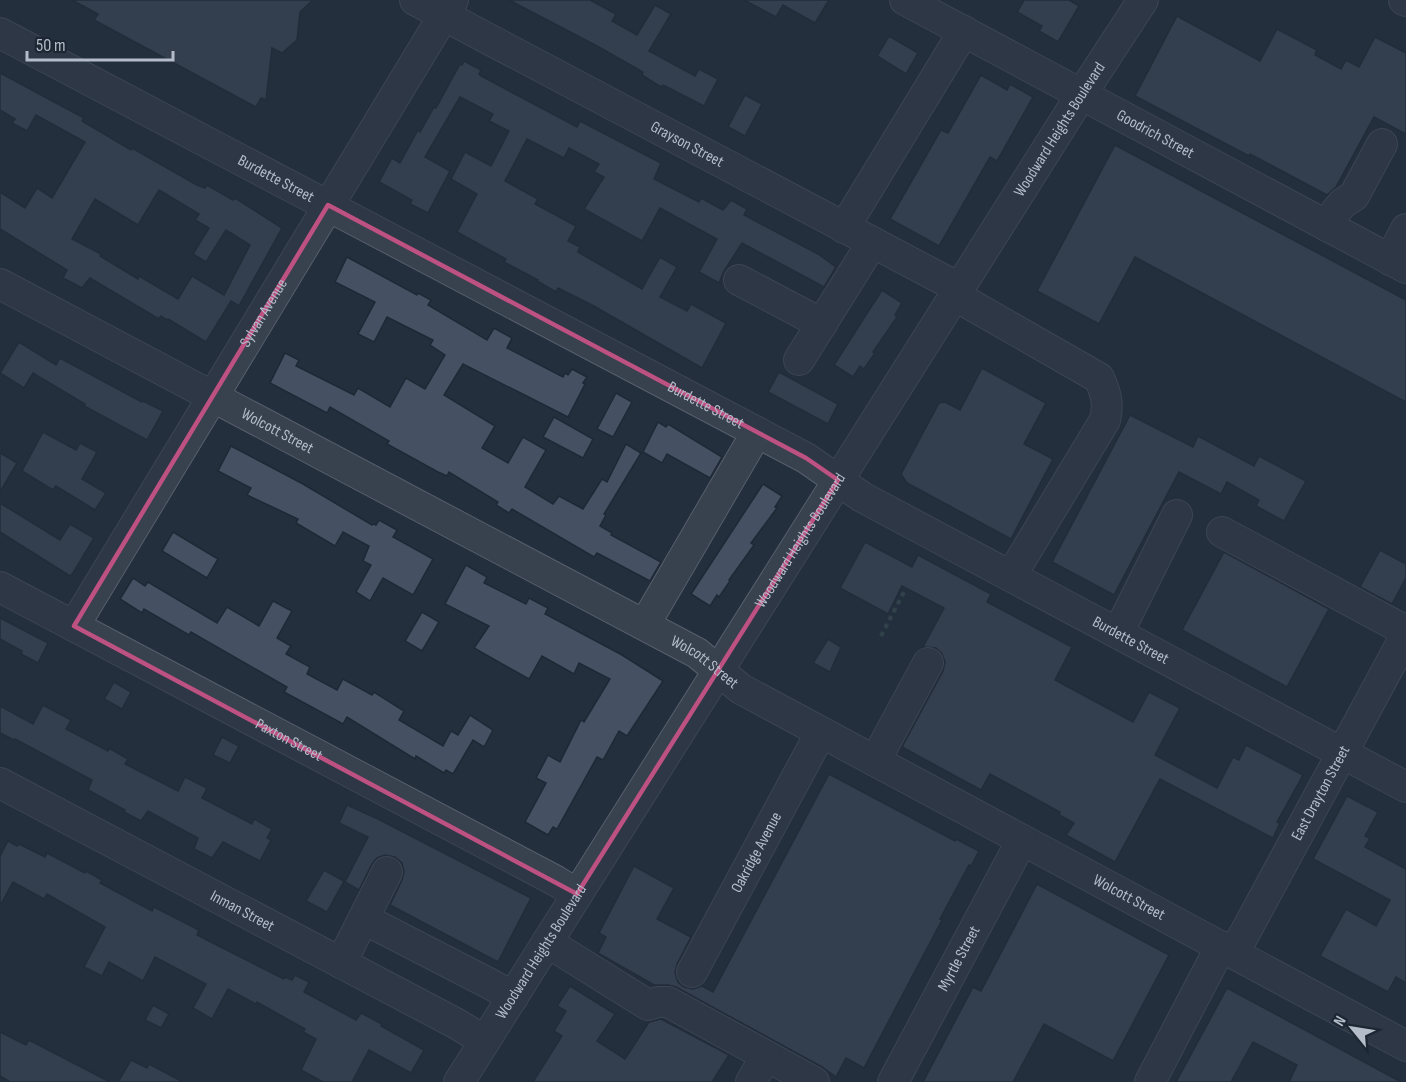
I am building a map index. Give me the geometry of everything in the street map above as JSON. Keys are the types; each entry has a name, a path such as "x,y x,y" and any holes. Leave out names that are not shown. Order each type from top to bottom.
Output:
{"street":[{"name":"Grayson Street","path":"415,0 448,8 872,243 1099,378 1106,393 1108,410 1105,420 1011,576"},
{"name":"Goodrich Street","path":"905,0 1398,264"},
{"name":"Woodward Heights Boulevard","path":"459,1082 1143,0"},
{"name":"Sylvan Avenue","path":"74,626 448,8"},
{"path":"844,228 964,31"},
{"name":"Burdette Street","path":"0,33 757,432 816,464 862,497 1406,787"},
{"path":"1329,227 1343,203 1354,196 1382,144"},
{"path":"1398,264 1406,230"},
{"path":"799,360 872,243"},
{"path":"739,280 822,324"},
{"name":"Wolcott Street","path":"0,284 645,624 697,653 741,689 1406,1046"},
{"path":"645,624 757,432"},
{"path":"1118,633 1177,515"},
{"path":"1222,532 1405,639"},
{"name":"Paxton Street","path":"0,587 577,894"},
{"name":"East Drayton Street","path":"1150,1082 1405,639"},
{"path":"875,761 928,663"},
{"name":"Oakridge Avenue","path":"692,972 821,732"},
{"name":"Inman Street","path":"0,783 457,1024 485,1041"},
{"name":"Myrtle Street","path":"894,1079 1022,840"},
{"path":"341,963 387,872"},
{"path":"364,919 513,997"},
{"path":"547,942 648,1005 668,1002 814,1082"},
{"path":"751,1082 766,1056"}],"path":[{"path":"881,636 906,588"}],"highlighted area":[{"path":"328,205 806,458 838,480 577,894 74,626"}],"building":[{"path":"72,0 313,0 300,12 297,40 282,53 272,48 266,100 261,98 256,107 94,20 98,14"},
{"path":"509,0 590,0 616,14 612,21 637,35 655,5 671,14 649,51 695,76 699,69 718,79 704,106 663,85 662,87 656,84 642,75 643,72"},
{"path":"744,0 829,0 815,23 783,5 776,17"},
{"path":"1024,0 1069,0 1079,6 1058,42 1039,31 1042,26 1017,12"},
{"path":"1177,16 1260,61 1277,29 1317,50 1315,55 1341,69 1346,60 1359,67 1375,37 1406,53 1406,134 1374,117 1336,187 1327,195 1250,154 1249,156 1135,96"},
{"path":"889,36 918,53 906,74 877,56"},
{"path":"464,61 481,70 479,74 481,76 577,127 580,121 661,163 654,179 699,202 701,198 723,210 731,200 747,209 744,215 818,254 836,267 824,287 742,243 719,283 699,272 717,239 660,208 642,241 584,209 604,177 594,172 599,164 569,148 564,158 527,139 505,181 538,199 535,204 576,226 568,241 580,247 578,252 642,289 660,257 677,267 660,297 687,311 691,304 726,323 702,368 592,305 558,288 556,292 504,262 506,259 457,232 477,194 451,179 465,152 491,166 509,131 489,121 493,114 460,97 425,157 450,171 428,213 410,204 412,200 379,182 392,158 400,163 418,130 420,132 460,64 462,65"},
{"path":"0,73 84,118 82,121 131,150 132,148 197,185 205,188 207,185 233,200 235,198 282,228 239,306 231,301 206,342 168,319 161,316 159,319 90,278 82,288 63,278 67,270 0,229 0,192 25,208 37,188 52,198 85,142 36,115 27,131 12,123 15,119 0,110","holes":["159,190 199,214 195,220 209,228 193,254 206,262 226,230 250,245 224,295 192,276 178,299 139,276 138,279 100,256 101,254 72,239 95,199 138,225"]},
{"path":"981,75 1007,90 1010,84 1033,97 997,161 990,157 939,246 890,219 941,130 948,133"},
{"path":"745,95 762,104 745,136 728,127"},
{"path":"1115,145 1406,300 1406,402 1135,257 1099,324 1037,291"},
{"path":"347,257 417,295 418,293 431,300 428,305 487,340 494,328 512,338 507,348 563,377 565,373 568,375 572,369 587,377 568,417 463,364 444,395 495,426 482,448 508,463 523,437 546,450 525,487 553,504 559,496 583,509 602,479 607,482 626,444 641,453 604,514 606,515 600,526 612,533 611,535 661,562 650,581 597,553 594,557 512,509 509,513 496,505 498,502 449,472 447,476 438,472 387,444 389,441 330,407 327,413 270,383 285,353 299,360 296,366 354,395 358,388 390,407 406,378 425,389 445,355 430,345 433,340 387,317 374,342 358,334 375,302 335,282"},
{"path":"882,290 902,303 895,315 897,317 873,352 875,353 864,369 860,366 853,377 834,365"},
{"path":"19,342 56,365 60,358 163,411 147,440 84,406 85,404 33,373 24,388 0,373"},
{"path":"982,368 1046,403 1024,444 1053,459 1011,539 907,483 901,474 939,403 945,402 960,410"},
{"path":"779,372 838,404 828,424 768,392"},
{"path":"616,393 632,402 613,437 597,429"},
{"path":"1130,415 1193,447 1198,436 1254,466 1259,456 1306,481 1284,521 1256,506 1259,500 1227,482 1221,494 1179,472 1114,595 1052,562"},
{"path":"554,417 593,439 583,458 543,437"},
{"path":"658,422 666,427 668,424 722,457 710,478 667,454 662,463 643,452"},
{"path":"43,432 76,450 80,443 97,452 82,479 106,493 95,510 56,486 53,490 22,471"},
{"path":"231,446 303,484 372,525 376,525 379,520 397,530 393,537 433,559 413,595 383,578 370,601 356,592 371,565 363,561 369,546 343,532 335,546 296,523 298,519 247,495 251,488 218,471"},
{"path":"0,453 17,463 0,492"},
{"path":"763,484 782,496 775,507 777,508 751,543 754,545 730,581 710,606 691,594"},
{"path":"0,503 60,540 70,524 94,538 70,576 0,532"},
{"path":"173,532 218,559 207,578 162,551"},
{"path":"865,542 912,567 918,555 991,594 987,602 1072,647 1055,680 1133,722 1149,692 1180,708 1155,755 1217,788 1233,757 1239,760 1246,745 1303,775 1277,822 1280,823 1273,838 1160,779 1115,862 1066,835 1074,823 1059,815 1060,812 990,774 981,790 902,747 943,671 945,662 942,654 936,648 923,647 944,608 902,586 888,614 840,588"},
{"path":"1380,550 1406,564 1406,578 1392,604 1360,587"},
{"path":"1224,552 1329,609 1287,687 1182,630"},
{"path":"466,565 487,577 484,583 526,604 529,598 548,608 545,614 622,655 663,681 627,736 619,731 603,760 597,757 557,829 553,827 548,835 525,822 546,783 536,778 548,755 560,762 581,720 584,722 610,679 579,663 574,674 542,656 529,679 474,648 489,626 445,604"},
{"path":"133,578 145,586 148,582 217,623 227,607 259,626 273,601 292,611 277,638 291,646 286,654 310,667 307,674 337,690 343,679 372,695 374,692 404,711 399,720 443,746 451,731 458,735 470,715 493,730 484,747 473,740 453,774 446,770 444,773 416,756 415,759 347,717 343,724 284,692 287,687 191,632 189,635 144,609 142,613 120,599"},
{"path":"422,612 439,622 422,651 405,641"},
{"path":"0,618 48,643 38,663 0,639"},
{"path":"828,639 841,647 830,672 813,663"},
{"path":"114,682 131,692 122,709 104,699"},
{"path":"43,705 71,720 66,729 128,759 125,764 178,791 185,777 207,788 202,798 252,824 254,819 272,829 267,838 271,840 260,861 223,842 212,858 194,849 198,838 148,811 141,821 124,812 125,810 88,790 92,780 0,733 0,706 33,724"},
{"path":"222,737 239,746 230,763 213,755"},
{"path":"829,774 955,841 956,839 979,851 940,919 942,920 864,1068 846,1058 836,1077 822,1067 676,987 654,985 598,953 606,937 599,933 634,866 674,888 657,919 691,937 677,964 675,973 678,982 684,987 693,989 702,986 713,992"},
{"path":"1347,796 1378,812 1365,836 1370,838 1365,847 1406,869 1406,983 1396,977 1388,992 1320,956 1346,909 1376,926 1390,900 1313,859"},
{"path":"347,805 531,898 498,962 390,905 404,872 402,863 395,857 385,855 377,858 359,890 345,882 368,837 339,823"},
{"path":"8,841 45,857 47,853 85,873 86,871 102,880 100,883 152,911 154,907 199,930 197,935 284,979 285,977 292,980 295,975 309,982 304,992 356,1020 361,1013 424,1050 411,1073 369,1050 352,1082 323,1082 301,1070 316,1039 303,1032 305,1029 257,1002 256,1004 228,989 212,1019 193,1008 206,984 155,957 143,981 109,962 102,976 84,967 105,927 47,894 44,899 13,882 0,906 0,856"},
{"path":"324,870 344,881 327,912 306,901"},
{"path":"1037,884 1169,955 1113,1061 1044,1024 1013,1082 923,1082 973,987 981,991"},
{"path":"570,986 615,1014 597,1041 625,1059 649,1022 661,1019 729,1055 712,1082 533,1082 562,1036 554,1031 566,1011 557,1006"},
{"path":"1227,988 1401,1082 1289,1082 1297,1065 1253,1042 1231,1082 1176,1082"},
{"path":"153,1005 169,1014 161,1028 145,1020"},
{"path":"0,1032 26,1045 29,1040 110,1082 10,1082 0,1076"},
{"path":"131,1060 147,1068 149,1064 183,1082 118,1082"}]}
